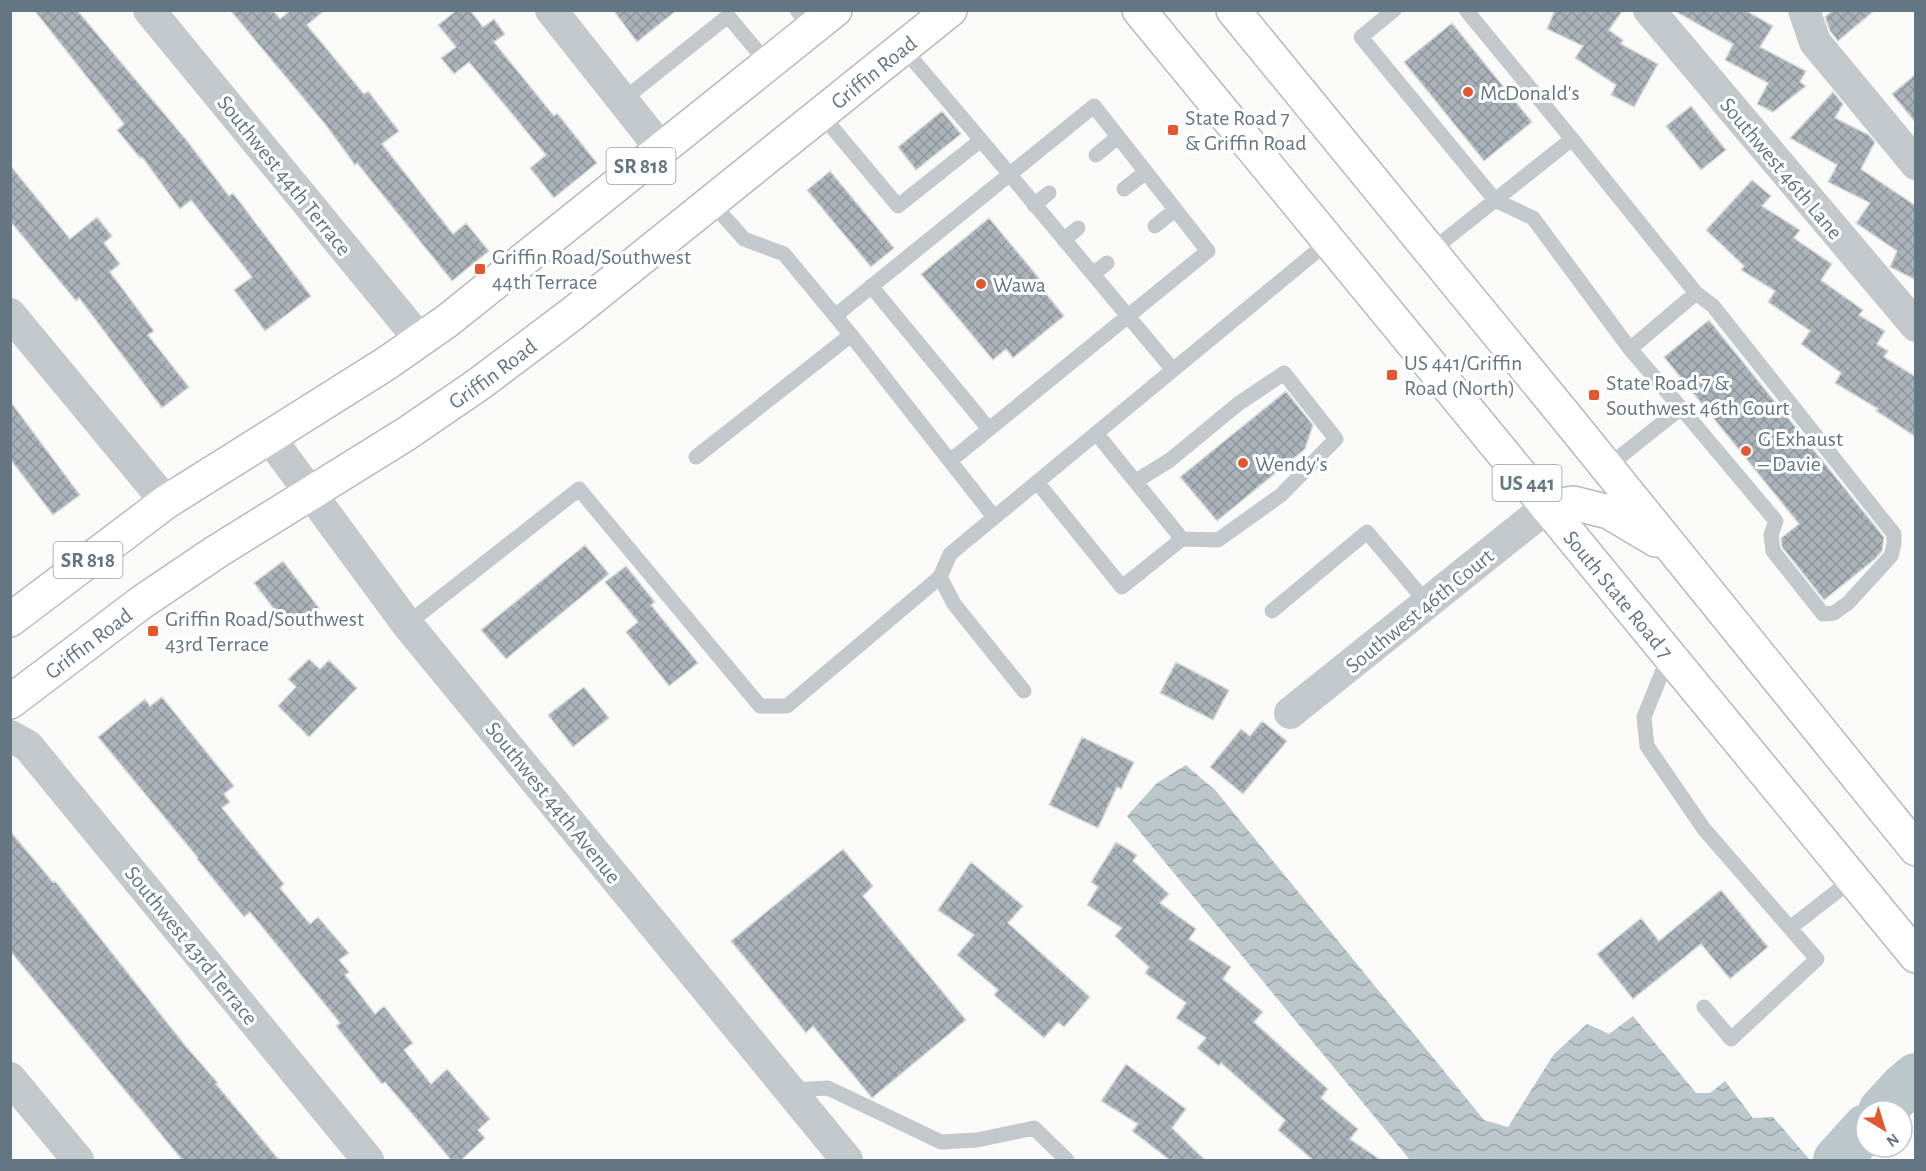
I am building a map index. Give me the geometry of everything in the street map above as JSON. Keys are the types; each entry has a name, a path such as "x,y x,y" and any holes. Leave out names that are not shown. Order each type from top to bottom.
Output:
{"main road":[{"name":"Griffin Road","path":"10,702 142,602 479,384 572,314 950,10"},
{"name":"South State Road 7","path":"1139,10 1916,956"},
{"path":"1244,14 1431,251 1916,849"},
{"name":"SR 818","path":"10,620 166,502 387,363 480,296 768,64 815,17"},
{"path":"1547,507 1574,503 1608,512 1676,552"}],"street":[{"name":"Southwest 44th Terrace","path":"149,10 420,340"},
{"path":"551,10 662,150"},
{"name":"Southwest 46th Lane","path":"1649,10 1916,326"},
{"path":"1804,10 1815,42 1916,164"},
{"path":"10,314 166,502"},
{"name":"Southwest 44th Avenue","path":"269,437 407,624 848,1161"},
{"name":"Southwest 46th Court","path":"1290,713 1547,507"},
{"name":"Southwest 43rd Terrace","path":"10,736 28,746 369,1161"},
{"path":"10,1078 78,1161"}],"lane":[{"path":"1394,10 1361,37 1495,200 1533,218 1630,350 1682,408 1776,521 1771,535 1773,551 1823,614 1834,613 1848,603 1891,556 1894,534 1713,306 1696,293 1466,10"},
{"path":"622,100 728,16 768,64"},
{"path":"903,48 1173,370"},
{"path":"835,316 1094,106 1208,251 950,461"},
{"path":"821,114 898,207 981,140"},
{"path":"1096,155 1118,137"},
{"path":"1431,251 1572,139"},
{"path":"1124,189 1146,172"},
{"path":"1034,206 1049,193"},
{"path":"711,202 744,239 784,254 994,517"},
{"path":"1155,226 1175,210"},
{"path":"1064,240 1078,228"},
{"path":"407,624 579,489 614,519 760,706 787,706 940,577 950,555 994,517 1328,242"},
{"path":"1093,274 1107,263"},
{"path":"871,286 989,429"},
{"path":"1630,350 1696,293"},
{"path":"696,457 851,336"},
{"path":"1037,483 1122,587 1182,539 1218,540 1281,495 1336,439 1284,373 1238,404 1170,460 1137,481"},
{"path":"1607,467 1682,408"},
{"path":"1096,433 1182,539"},
{"path":"1272,611 1367,532 1427,603"},
{"path":"940,577 954,604 1024,691"},
{"path":"1669,655 1644,717 1647,746 1704,830 1817,959 1731,1039 1704,1007"},
{"path":"1790,928 1853,879"},
{"path":"790,1090 828,1088 941,1142 977,1140 1034,1128 1067,1161"}],"water":[{"path":"1186,765 1216,791 1484,1120 1508,1127 1554,1054 1587,1024 1609,1034 1633,1016 1696,1093 1710,1093 1725,1081 1753,1118 1773,1117 1810,1160 1410,1160 1127,816 1157,783"}],"building":[{"path":"34,10 77,10 188,142 229,196 233,193 311,296 265,331 234,290 252,277 191,200 180,209 142,157 140,158 117,130 124,124"},
{"path":"230,10 273,10 280,19 291,10 325,10 307,25 364,94 368,91 399,131 382,144 453,234 466,223 489,251 452,281"},
{"path":"457,10 470,10 483,27 494,19 505,34 494,42 554,116 557,113 597,163 554,198 530,168 546,155 469,62 454,74 441,58 456,47 438,25"},
{"path":"613,10 677,10 637,42"},
{"path":"1555,10 1623,10 1609,30 1623,40 1621,44 1658,64 1634,107 1611,95 1616,85 1575,58 1583,46 1547,29"},
{"path":"1673,10 1745,10 1773,26 1760,47 1806,71 1800,82 1806,86 1773,112 1757,104 1768,83 1725,60 1733,44"},
{"path":"1833,10 1875,10 1838,41 1830,31 1825,17"},
{"name":"McDonald's","path":"1452,23 1532,122 1484,161 1404,62"},
{"path":"1916,74 1916,123 1892,94"},
{"path":"1833,92 1843,104 1835,118 1869,135 1875,142 1861,169 1916,206 1916,280 1890,267 1897,251 1856,223 1870,203 1828,182 1837,165 1790,138"},
{"path":"1691,106 1726,150 1701,170 1666,126"},
{"path":"942,111 961,134 916,170 898,147"},
{"path":"10,165 70,239 97,217 112,236 104,243 120,264 110,272 154,331 148,335 189,387 162,408 79,298 76,301 10,221"},
{"path":"830,171 894,248 871,267 807,190"},
{"path":"1752,180 1771,196 1762,206 1800,230 1794,238 1832,264 1821,280 1863,310 1859,315 1885,331 1877,344 1888,351 1884,357 1916,377 1916,437 1876,411 1878,409 1835,383 1841,373 1801,344 1810,331 1768,302 1775,291 1741,270 1744,266 1706,230"},
{"name":"Wawa","path":"989,218 1039,278 1036,281 1064,316 1013,358 1006,349 993,360 921,274"},
{"path":"1709,320 1884,537 1882,551 1875,559 1824,600 1782,547 1781,538 1799,524 1664,357"},
{"name":"Wendy's","path":"1286,391 1313,425 1305,449 1217,521 1180,477"},
{"path":"10,401 80,495 53,515 10,459"},
{"path":"585,545 609,574 506,659 481,630"},
{"path":"283,561 319,608 290,630 254,583"},
{"path":"626,566 655,602 651,605 698,663 669,686 626,632 638,622 605,582"},
{"path":"309,659 320,669 329,660 357,688 309,737 278,706 296,687 288,679"},
{"path":"1176,662 1229,690 1213,720 1160,693"},
{"path":"584,687 609,718 573,747 548,715"},
{"path":"162,697 234,786 224,794 230,802 222,808 284,884 280,888 310,924 318,917 349,953 339,960 349,972 345,975 375,1014 384,1006 413,1043 404,1050 431,1084 447,1069 490,1119 478,1130 485,1138 460,1161 452,1161 385,1082 382,1084 336,1026 340,1023 250,912 244,917 98,737 145,699 150,706"},
{"path":"1262,721 1287,741 1243,794 1210,767 1241,729 1250,736"},
{"path":"1082,737 1134,762 1121,789 1117,787 1098,828 1049,805"},
{"path":"10,831 53,882 55,881 280,1161 183,1161 10,951"},
{"path":"1116,842 1137,855 1133,861 1169,894 1160,903 1196,929 1189,939 1231,967 1223,979 1263,1012 1254,1022 1328,1089 1321,1098 1358,1129 1350,1139 1382,1161 1314,1161 1278,1130 1285,1120 1221,1063 1219,1066 1197,1048 1206,1038 1176,1018 1186,1003 1145,973 1149,967 1115,936 1122,928 1087,905 1098,887 1091,882"},
{"path":"843,849 873,886 863,896 966,1020 872,1098 813,1026 806,1033 731,941"},
{"path":"971,862 1023,906 1008,923 1090,997 1064,1027 1058,1022 1044,1038 994,995 998,990 957,955 974,935 938,910"},
{"path":"1721,890 1768,947 1730,979 1701,944 1633,999 1597,954 1641,918 1659,941"},
{"path":"1126,1064 1186,1109 1172,1128 1206,1161 1171,1161 1132,1131 1138,1124 1101,1101"}],"waterway":[{"path":"1893,1099 1916,1077"},
{"path":"1837,1160 1854,1141"}],"place":[{"name":"McDonald's","path":"1468,92"},
{"name":"State Road 7 & Griffin Road","path":"1173,130"},
{"name":"Griffin Road/Southwest 44th Terrace","path":"480,269"},
{"name":"Wawa","path":"981,284"},
{"name":"US 441/Griffin Road (North)","path":"1392,375"},
{"name":"State Road 7 & Southwest 46th Court","path":"1594,395"},
{"name":"G Exhaust – Davie","path":"1746,451"},
{"name":"Wendy's","path":"1243,463"},
{"name":"Griffin Road/Southwest 43rd Terrace","path":"153,631"}]}
